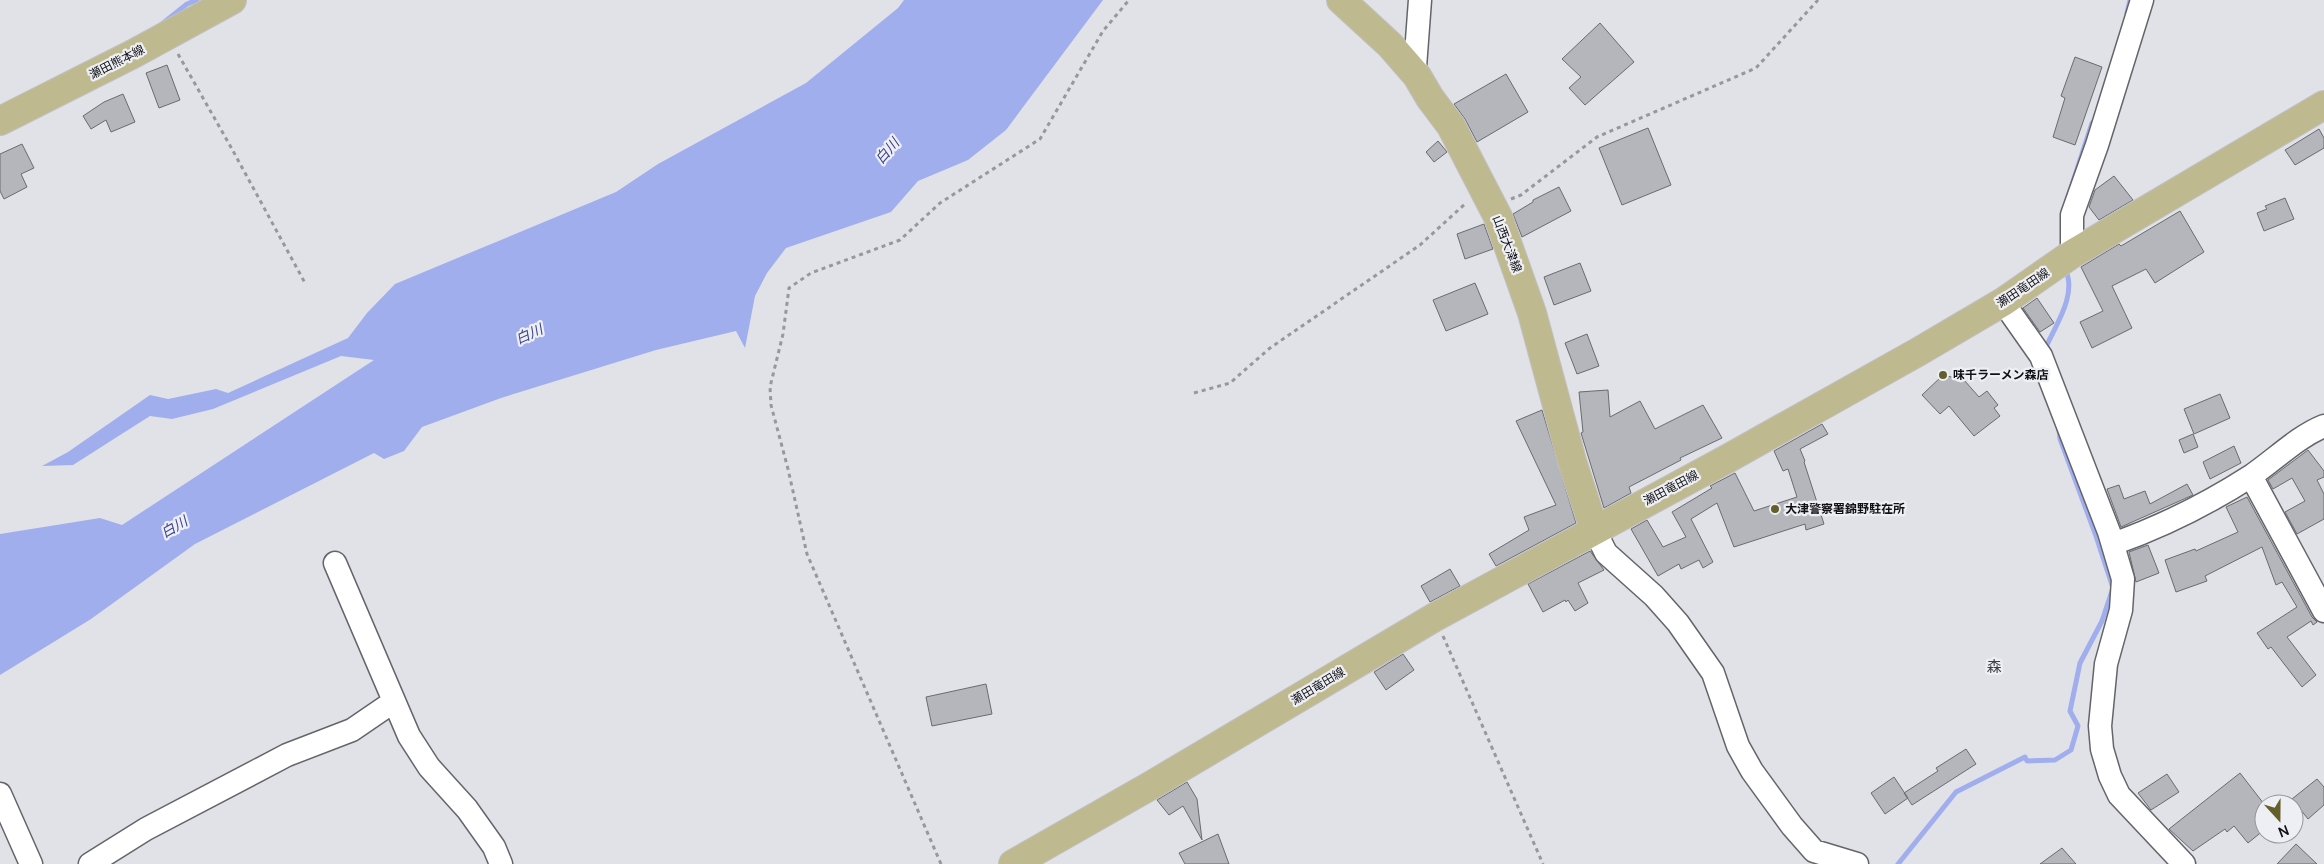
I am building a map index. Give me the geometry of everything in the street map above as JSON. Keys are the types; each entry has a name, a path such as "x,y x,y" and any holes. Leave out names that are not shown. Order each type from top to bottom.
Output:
{"main road":[{"name":"瀬田熊本線","path":"0,120 167,36 232,0"},
{"name":"山西大津線","path":"1341,0 1390,45 1417,76 1430,98 1451,126 1488,197 1509,242 1532,313 1572,461 1594,529"},
{"name":"瀬田竜田線","path":"1013,864 1150,786 1435,617 1823,406 2003,302 2072,254 2324,105"}],"street":[{"path":"1417,76 1415,67 1420,0"},
{"path":"2072,254 2072,215 2097,145 2142,0"},
{"path":"2003,302 2041,356 2113,544 2123,579 2121,610 2106,664 2100,726 2102,749 2110,776 2119,795 2184,864"},
{"path":"2113,544 2145,533 2208,501 2251,476 2311,431 2324,426"},
{"path":"2251,476 2324,611"},
{"path":"1594,529 1606,553 1654,596 1678,623 1712,673 1738,746 1752,771 1792,826 1814,852 1857,864"},
{"path":"335,563 409,736 429,767 467,809 494,847 501,864"},
{"path":"90,864 146,829 287,756 352,730 393,702"},
{"path":"0,794 31,864"}],"path":[{"path":"941,864 807,554 771,405 770,386 783,334 789,288 811,274 900,240 940,203 1040,139 1103,32 1129,0"},
{"path":"1194,393 1230,382 1270,348 1488,197 1521,195 1596,137 1756,68 1818,0"},
{"path":"167,36 232,149 305,283"},
{"path":"1435,617 1542,864"}],"water":[{"name":"白川","path":"904,0 1103,0 1006,130 968,160 918,181 891,212 786,248 767,273 755,296 745,348 736,331 656,350 501,398 422,427 404,451 384,459 374,453 195,544 91,619 0,675 0,534 100,518 122,525 374,360 341,356 213,409 172,419 150,416 73,465 42,466 68,452 150,395 168,399 216,389 228,393 348,338 367,313 395,284 616,192 658,164 806,83 898,8"}],"building":[{"path":"1600,23 1634,62 1585,105 1569,88 1581,77 1562,59"},
{"path":"2075,57 2102,67 2075,145 2053,137 2065,98 2061,96"},
{"path":"167,65 180,100 159,108 146,73"},
{"path":"1506,74 1528,112 1477,142 1465,119 1454,104"},
{"path":"123,94 135,122 111,132 106,120 91,129 83,116 104,102"},
{"path":"1648,128 1671,185 1622,205 1599,148"},
{"path":"2319,129 2324,138 2324,148 2295,165 2285,150"},
{"path":"1438,141 1447,152 1434,162 1426,152"},
{"path":"22,144 34,168 21,174 27,187 4,199 0,191 0,154"},
{"path":"2114,176 2133,200 2099,220 2089,207 2095,190"},
{"path":"1559,187 1571,211 1522,237 1513,214 1533,202 1533,200"},
{"path":"2285,198 2294,219 2264,231 2257,213 2267,209 2265,206"},
{"path":"2180,211 2204,252 2155,283 2146,269 2112,286 2132,328 2092,348 2080,322 2103,311 2081,267"},
{"path":"1484,224 1493,249 1465,259 1457,234"},
{"path":"1580,263 1591,291 1554,305 1544,277"},
{"path":"1475,283 1488,314 1446,331 1433,300"},
{"path":"2037,298 2054,323 2040,332 2023,308"},
{"path":"1587,334 1599,366 1577,374 1565,343"},
{"path":"1943,375 1964,380 1979,397 1987,391 1998,405 1994,408 2000,416 1974,436 1949,406 1940,414 1922,395"},
{"path":"1608,390 1610,417 1640,401 1655,429 1703,405 1722,438 1680,458 1681,460 1629,487 1631,493 1604,508 1581,433 1583,432 1579,392"},
{"path":"2220,394 2230,418 2194,434 2184,409"},
{"path":"1542,410 1576,523 1496,566 1489,554 1529,530 1524,517 1556,505 1516,421"},
{"path":"1822,424 1828,434 1800,449 1824,524 1806,530 1805,524 1734,547 1717,503 1691,519 1713,562 1703,568 1699,560 1681,569 1679,564 1658,576 1631,529 1647,520 1663,547 1686,537 1672,512 1712,488 1710,486 1735,473 1754,511 1797,497 1788,469 1783,471 1774,451"},
{"path":"2193,434 2198,447 2184,453 2179,440"},
{"path":"2234,446 2241,463 2210,479 2203,462"},
{"path":"2308,450 2324,471 2324,477 2317,480 2324,494 2324,519 2297,534 2285,512 2305,501 2292,478 2273,489 2268,480"},
{"path":"2187,484 2193,495 2121,527 2107,489 2119,485 2124,499 2145,491 2150,504"},
{"path":"2247,497 2312,617 2317,622 2313,625 2311,621 2287,637 2316,675 2302,687 2271,647 2268,649 2257,633 2297,607 2282,582 2276,585 2262,547 2205,576 2207,581 2176,592 2165,560 2195,549 2196,551 2238,532 2226,507"},
{"path":"2148,545 2159,573 2136,582 2129,552"},
{"path":"1590,551 1604,570 1578,583 1588,603 1575,611 1568,600 1566,602 1565,600 1543,612 1528,584"},
{"path":"1450,569 1460,586 1430,602 1421,586"},
{"path":"1403,654 1414,670 1386,690 1374,672"},
{"path":"986,684 992,714 932,726 926,697"},
{"path":"1966,749 1976,764 1912,805 1904,793 1938,771 1936,768"},
{"path":"2240,773 2256,794 2254,794 2254,838 2248,843 2234,826 2227,832 2225,829 2193,851 2169,829"},
{"path":"2167,774 2179,792 2151,810 2138,793"},
{"path":"1894,777 1908,798 1885,814 1871,793"},
{"path":"2317,779 2324,787 2324,805 2308,819 2304,814 2304,794 2298,794"},
{"path":"1187,782 1197,799 1202,840 1183,806 1169,815 1157,800"},
{"path":"1218,834 1229,864 1185,864 1179,853"},
{"path":"2296,844 2317,864 2277,864"},
{"path":"2062,848 2076,864 2040,864"}],"waterway":[{"path":"162,24 187,4 197,0"},
{"path":"2127,13 2130,0"},
{"path":"2067,200 2092,123"},
{"path":"2045,349 2064,310 2067,299 2069,289 2065,269"},
{"path":"1898,864 1956,792 2025,757 2027,761 2055,760 2071,750 2078,726 2070,711 2080,663 2102,621 2113,588 2060,439 2059,430"}],"place":[{"name":"味千ラーメン森店","path":"1943,375"},
{"name":"大津警察署錦野駐在所","path":"1775,509"}],"district":[{"name":"森","path":"1994,667"}]}
